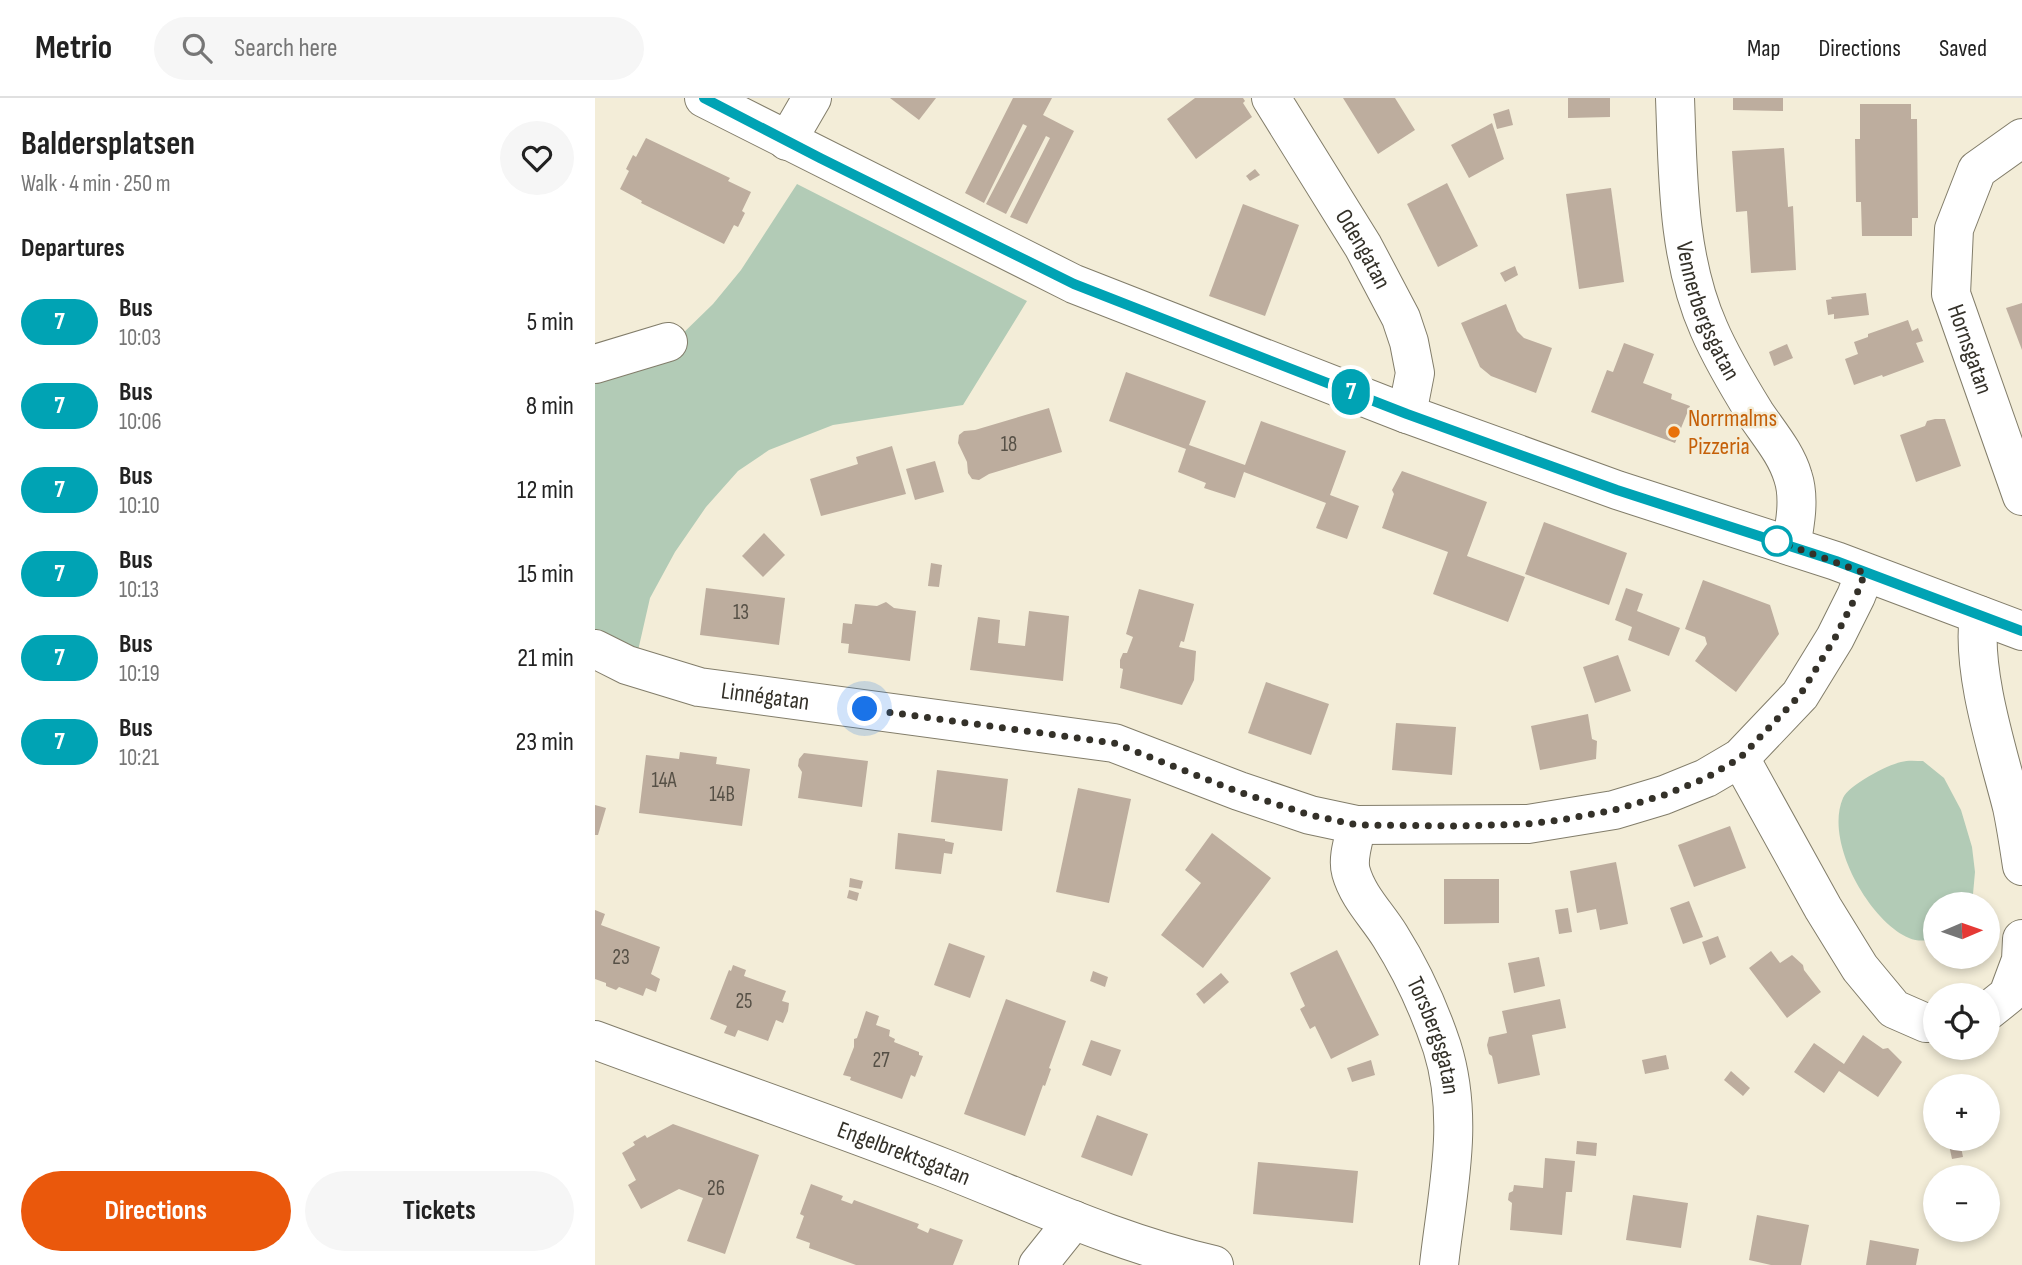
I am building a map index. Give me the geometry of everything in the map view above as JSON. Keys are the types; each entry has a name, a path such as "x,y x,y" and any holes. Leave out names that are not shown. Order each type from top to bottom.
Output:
{"street":[{"path":"704,98 1074,284 1407,414 1617,490 1791,546 2022,631"},
{"path":"787,141 812,98"},
{"name":"Odengatan","path":"1271,98 1363,246 1401,318 1415,373 1407,414"},
{"name":"Vennerbergsgatan","path":"1675,98 1679,205 1691,272 1709,329 1754,411 1783,453 1794,478 1795,523 1791,546"},
{"name":"Hornsgatan","path":"2022,138 1977,170 1954,229 1951,294 2022,496"},
{"path":"595,364 668,342"},
{"name":"Linnégatan","path":"595,649 627,665 699,687 1114,743 1239,792 1310,815 1357,825 1528,824 1614,810 1664,795 1706,778 1740,758 1800,695 1835,638 1865,573"},
{"path":"1979,615 1976,638 1989,716 2013,812 2022,866"},
{"path":"1740,758 1823,908 1860,968 1894,1009 1923,1022"},
{"name":"Torsbergsgatan","path":"1357,825 1350,870 1360,893 1415,977 1442,1049 1451,1092 1455,1130 1439,1265"},
{"path":"2000,1001 2008,995 2021,960 2022,939"},
{"name":"Engelbrektsgatan","path":"595,1040 942,1168 1074,1220 1214,1265"},
{"path":"1038,1265 1074,1220"}],"green space":[{"path":"797,184 1027,301 963,405 833,425 769,450 738,471 706,507 675,552 650,598 637,655 595,662 595,379 675,341 713,304 741,270"},
{"path":"1906,761 1923,761 1944,778 1961,810 1972,847 1975,872 1973,892 1923,892 1923,940 1909,938 1879,915 1854,878 1840,836 1839,816 1843,798 1847,793 1878,771"}],"building":[{"path":"890,98 936,98 919,120"},
{"path":"1013,98 1052,98 1043,115 1074,131 1027,224 1010,217 1050,138 1046,136 1006,214 986,204 1027,126 1023,124 984,203 965,193"},
{"path":"1195,98 1243,98 1243,103 1252,117 1196,159 1167,119"},
{"path":"1343,98 1395,98 1415,130 1378,154"},
{"path":"1568,98 1610,98 1610,117 1568,118"},
{"path":"1733,98 1783,98 1783,111 1733,110"},
{"path":"1860,104 1911,104 1911,119 1917,119 1918,218 1912,218 1912,236 1862,236 1861,202 1856,202 1855,139 1860,139"},
{"path":"1509,109 1513,125 1497,129 1493,114"},
{"path":"1492,123 1504,159 1469,178 1451,145"},
{"path":"646,138 730,178 728,181 751,192 738,227 734,225 724,244 641,203 642,201 620,189 633,155 636,157"},
{"path":"1784,148 1788,207 1793,206 1796,270 1751,273 1747,211 1736,212 1732,151"},
{"path":"1255,169 1260,175 1250,181 1246,176"},
{"path":"1447,183 1478,246 1438,267 1407,204"},
{"path":"1611,188 1624,282 1579,289 1566,194"},
{"path":"1243,204 1299,225 1265,316 1209,296"},
{"path":"1515,266 1518,275 1505,282 1500,273"},
{"path":"1866,293 1869,315 1834,319 1834,314 1828,315 1826,300 1832,299 1831,297"},
{"path":"2022,303 2022,350 2006,308"},
{"path":"1506,304 1517,331 1524,338 1552,348 1536,393 1491,376 1480,367 1461,323"},
{"path":"1908,320 1912,331 1918,328 1923,341 1916,343 1924,362 1854,385 1845,359 1858,354 1854,342 1868,337 1868,334"},
{"path":"1624,343 1654,354 1643,383 1672,394 1671,399 1690,406 1675,443 1591,412 1607,370 1613,372"},
{"path":"1787,344 1793,358 1774,366 1769,352"},
{"path":"1126,372 1206,401 1189,445 1245,465 1261,421 1346,451 1330,495 1359,506 1347,539 1316,528 1326,503 1244,472 1235,498 1204,488 1206,483 1178,472 1186,449 1109,421"},
{"path":"1049,408 1062,452 989,474 979,480 972,479 958,443 959,435 964,431"},
{"path":"1945,419 1961,466 1916,482 1900,435 1925,426 1927,421"},
{"path":"892,446 906,494 821,516 810,479 858,464 856,457"},
{"path":"935,461 944,492 915,500 906,469"},
{"path":"1402,471 1487,502 1467,556 1525,577 1508,622 1433,594 1448,552 1382,528 1394,494 1392,490"},
{"path":"1544,522 1627,553 1609,605 1525,574"},
{"path":"764,533 785,555 763,577 742,556"},
{"path":"931,563 942,565 939,587 928,586"},
{"path":"1703,580 1770,605 1779,634 1736,692 1695,661 1707,644 1705,637 1685,629"},
{"path":"706,588 785,598 779,645 700,635"},
{"path":"1626,588 1643,594 1637,611 1680,628 1669,656 1628,640 1632,627 1615,620"},
{"path":"1139,589 1194,604 1184,642 1181,641 1179,647 1196,651 1194,680 1182,705 1120,688 1123,669 1120,668 1120,660 1123,653 1127,653 1133,637 1126,634"},
{"path":"886,602 894,608 916,611 910,661 848,653 849,644 841,643 843,623 852,624 855,604 877,606"},
{"path":"1029,611 1069,616 1063,681 970,670 978,617 1000,620 998,643 1025,646"},
{"path":"1618,655 1631,691 1595,703 1583,667"},
{"path":"1266,682 1329,704 1311,755 1248,733"},
{"path":"1588,714 1592,739 1597,741 1596,759 1540,770 1531,726"},
{"path":"1396,723 1456,727 1452,775 1392,770"},
{"path":"680,752 717,757 716,764 750,769 742,826 639,813 646,755 679,759"},
{"path":"804,753 868,761 862,807 798,798 802,772 798,766"},
{"path":"937,770 1008,779 1002,831 931,822"},
{"path":"1078,788 1131,799 1109,903 1056,892"},
{"path":"595,805 606,808 598,835 595,835"},
{"path":"1730,826 1746,868 1694,887 1678,845"},
{"path":"898,833 945,839 954,843 952,854 944,853 941,874 895,869"},
{"path":"1212,833 1271,878 1203,968 1161,935 1201,883 1185,870"},
{"path":"1616,862 1628,924 1600,930 1596,909 1577,913 1570,871"},
{"path":"850,878 863,881 861,889 849,887"},
{"path":"1444,879 1499,879 1499,923 1444,924"},
{"path":"849,890 859,893 857,901 847,898"},
{"path":"1689,901 1703,937 1683,944 1670,908"},
{"path":"1568,908 1572,932 1559,934 1555,910"},
{"path":"595,910 605,914 601,925 660,947 651,974 660,979 656,992 646,988 643,996 619,987 616,990 595,979"},
{"path":"1718,936 1726,957 1710,965 1702,942"},
{"path":"949,943 985,956 970,998 934,985"},
{"path":"1337,950 1379,1035 1331,1059 1315,1026 1310,1029 1300,1009 1305,1006 1290,973"},
{"path":"1771,951 1780,963 1792,955 1803,965 1821,992 1787,1018 1749,968"},
{"path":"1539,957 1545,986 1514,993 1508,963"},
{"path":"733,965 746,970 744,976 786,991 782,1001 789,1003 788,1011 783,1023 776,1020 768,1041 738,1030 735,1037 724,1033 727,1026 710,1019"},
{"path":"1093,971 1108,977 1105,987 1090,981"},
{"path":"1221,973 1229,982 1204,1004 1196,994"},
{"path":"1006,999 1066,1021 1025,1136 964,1114"},
{"path":"1560,999 1566,1028 1532,1035 1540,1075 1498,1084 1487,1045 1489,1037 1507,1033 1502,1011"},
{"path":"866,1011 879,1016 876,1025 890,1030 889,1036 895,1039 894,1042 923,1056 915,1077 911,1075 902,1099 843,1075"},
{"path":"1863,1035 1883,1049 1888,1048 1902,1062 1878,1097 1839,1071 1824,1093 1794,1072 1814,1043 1844,1064"},
{"path":"1091,1040 1121,1050 1111,1076 1082,1065"},
{"path":"1666,1055 1669,1069 1645,1074 1642,1060"},
{"path":"1371,1060 1375,1075 1352,1082 1347,1068"},
{"path":"1731,1071 1750,1088 1743,1096 1724,1080"},
{"path":"1097,1115 1148,1134 1132,1176 1081,1157"},
{"path":"673,1124 759,1155 725,1254 687,1241 703,1198 679,1189 641,1209 628,1185 636,1180 622,1153 645,1135 647,1138"},
{"path":"1577,1141 1597,1143 1596,1156 1576,1154"},
{"path":"1950,1151 1962,1151 1963,1157 1952,1159"},
{"path":"1545,1158 1575,1161 1572,1192 1566,1192 1562,1235 1510,1230 1512,1203 1508,1200 1509,1193 1513,1191 1514,1185 1543,1188"},
{"path":"1258,1162 1358,1171 1353,1223 1253,1214"},
{"path":"811,1184 843,1196 841,1200 852,1204 854,1200 919,1224 917,1228 928,1233 930,1228 963,1240 953,1265 856,1265 809,1248 810,1243 796,1238 804,1216 800,1214"},
{"path":"1633,1195 1688,1203 1681,1248 1626,1240"},
{"path":"1757,1215 1809,1225 1801,1265 1771,1265 1749,1260"},
{"path":"1870,1240 1919,1249 1916,1265 1866,1265"}],"bus line":[{"name":"7","path":"704,98 1074,284 1407,414 1617,490 1836,561 2022,631"}],"place":[{"name":"Norrmalms Pizzeria","path":"1674,432"}],"route":[{"path":"865,709 1114,743 1239,792 1310,815 1357,825 1460,826 1561,820 1614,810 1664,795 1706,778 1740,758 1800,695 1835,638 1865,573 1777,541"}]}
